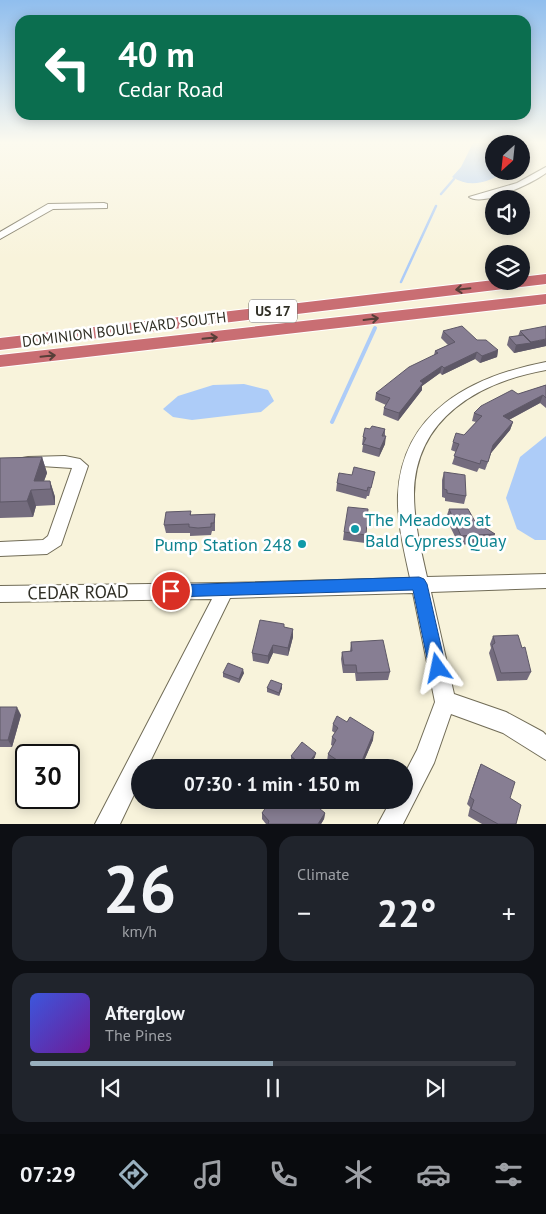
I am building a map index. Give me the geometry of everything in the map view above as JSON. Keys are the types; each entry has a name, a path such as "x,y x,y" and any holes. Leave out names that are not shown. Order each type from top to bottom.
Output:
{"highway":[{"name":"DOMINION BOULEVARD SOUTH","path":"0,344 546,279"},
{"name":"DOMINION BOULEVARD SOUTH","path":"0,361 546,299"},
{"path":"338,303 350,322"}],"street":[{"path":"473,197 518,187 530,181"},
{"path":"0,236 51,206 104,206"},
{"path":"413,781 426,755 445,702 408,529 405,500 408,474 415,450 426,430 452,402 478,385 526,368 546,366"},
{"path":"0,467 10,462 42,461 74,461 80,466 55,540 47,547 0,549"},
{"name":"CEDAR ROAD","path":"0,594 225,591 546,581"},
{"path":"107,824 225,591"},
{"path":"445,702 477,711 510,726 546,749"},
{"path":"390,824 398,809"}],"water":[{"path":"461,181 485,181 466,183"},
{"path":"244,384 268,390 274,401 261,412 192,420 173,417 163,409 178,396 213,385"},
{"path":"546,436 546,540 535,540 517,529 506,498 520,457"}],"building":[{"path":"462,326 477,340 486,340 498,350 482,356 477,352 444,368 442,366 420,381 423,383 399,413 384,408 390,398 376,393 409,367 438,353 435,351 455,342 443,331"},
{"path":"546,326 546,339 531,342 520,331"},
{"path":"523,335 531,343 516,345 509,337"},
{"path":"546,385 546,398 543,395 503,416 513,422 493,445 488,462 481,460 480,464 454,456 459,444 453,442 456,433 464,435 482,416 474,413 481,406 512,390 518,394"},
{"path":"372,426 385,429 382,436 386,436 380,449 363,444 366,438 363,437 365,428 370,429"},
{"path":"42,457 34,481 50,481 51,489 31,490 27,501 0,502 0,458"},
{"path":"354,467 375,472 371,488 368,487 367,491 337,483 339,473 352,475"},
{"path":"444,472 465,475 466,496 447,493 447,490 444,489"},
{"name":"The Meadows at Bald Cypress Quay","path":"348,507 368,509 366,535 344,532"},
{"path":"449,509 468,509 477,525 481,525 495,534 461,536"},
{"path":"191,511 190,515 215,514 214,523 211,523 211,527 198,528 189,527 189,524 164,525 166,512"},
{"path":"260,620 284,624 284,627 293,629 288,648 273,645 268,656 252,653"},
{"path":"518,635 522,648 525,647 531,672 501,673 492,645 495,643 493,636"},
{"path":"383,640 390,672 357,673 356,665 344,665 342,652 352,651 351,642"},
{"path":"228,663 243,669 239,679 223,673"},
{"path":"271,680 282,684 279,693 267,688"},
{"path":"0,707 17,707 8,740 0,740"},
{"path":"337,716 347,722 350,717 374,732 363,759 336,759 328,754 336,740 332,737 338,728 333,724"},
{"path":"302,742 316,753 312,759 294,759 291,756"},
{"path":"481,764 515,782 510,798 521,805 516,824 498,824 471,809 474,800 470,797"},
{"path":"265,809 320,809 325,813 318,824 268,824 269,821 262,813"}],"waterway":[{"path":"441,194 452,181"},
{"path":"401,282 436,206"},
{"path":"332,422 375,328"}],"place":[{"name":"The Meadows at Bald Cypress Quay","path":"355,529"},
{"name":"Pump Station 248","path":"302,544"}],"route":[{"path":"171,591 225,591 419,584 438,668"}]}
